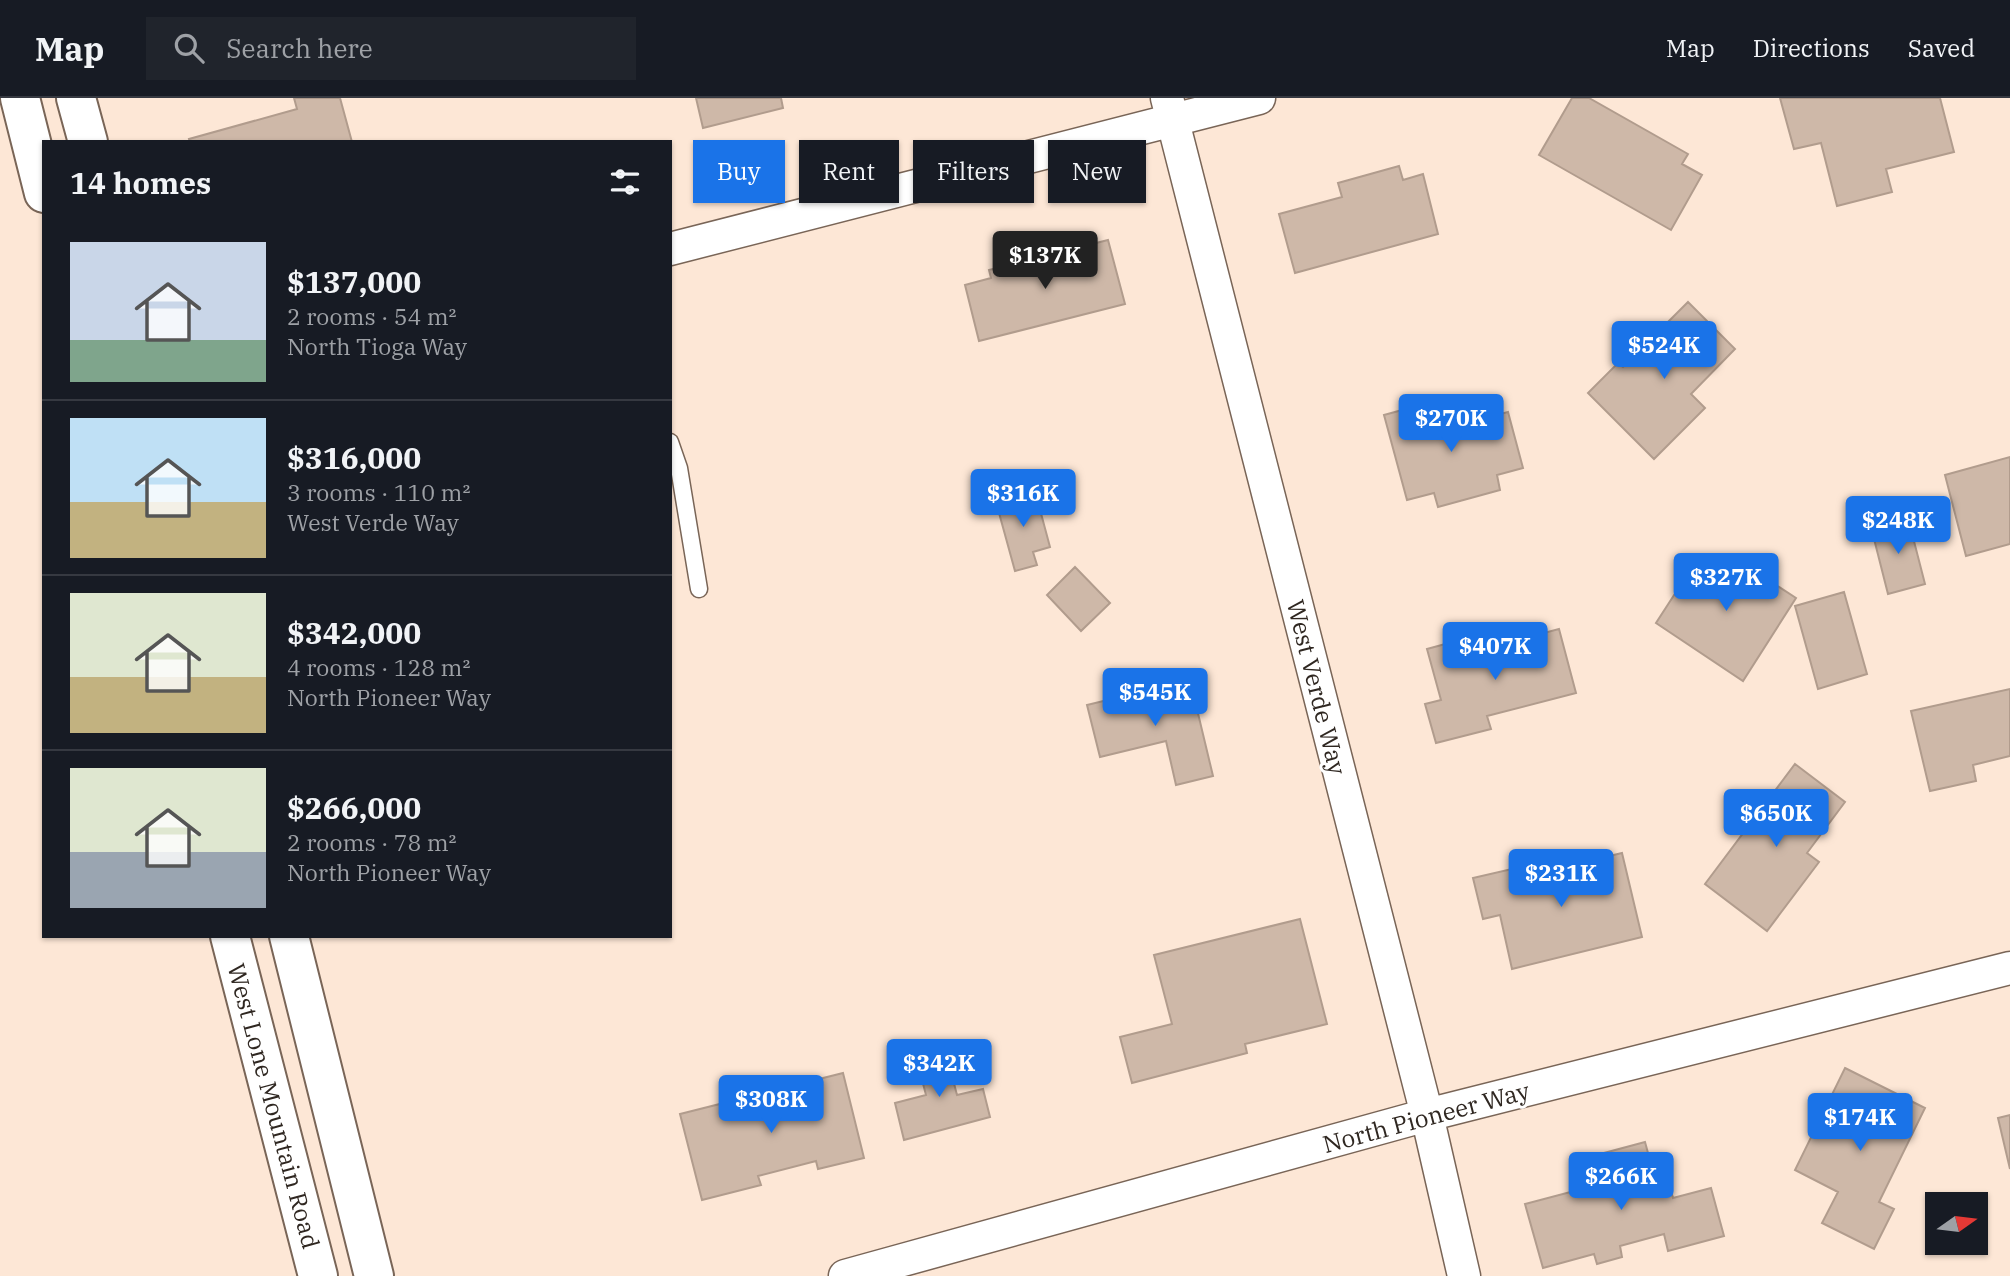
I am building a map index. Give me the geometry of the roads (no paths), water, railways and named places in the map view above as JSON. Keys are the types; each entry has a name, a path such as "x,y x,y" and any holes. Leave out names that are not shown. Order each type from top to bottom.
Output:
{"main road":[{"path":"20,98 42,185"},
{"path":"76,98 87,140"},
{"name":"West Lone Mountain Road","path":"231,938 318,1276"},
{"path":"290,938 374,1276"}],"street":[{"path":"672,248 1170,110 1259,98"},
{"name":"West Verde Way","path":"1170,110 1427,1115 1464,1276"},
{"name":"North Pioneer Way","path":"845,1276 1427,1115 2010,968"}],"lane":[{"path":"672,448 679,468 699,589"}]}
